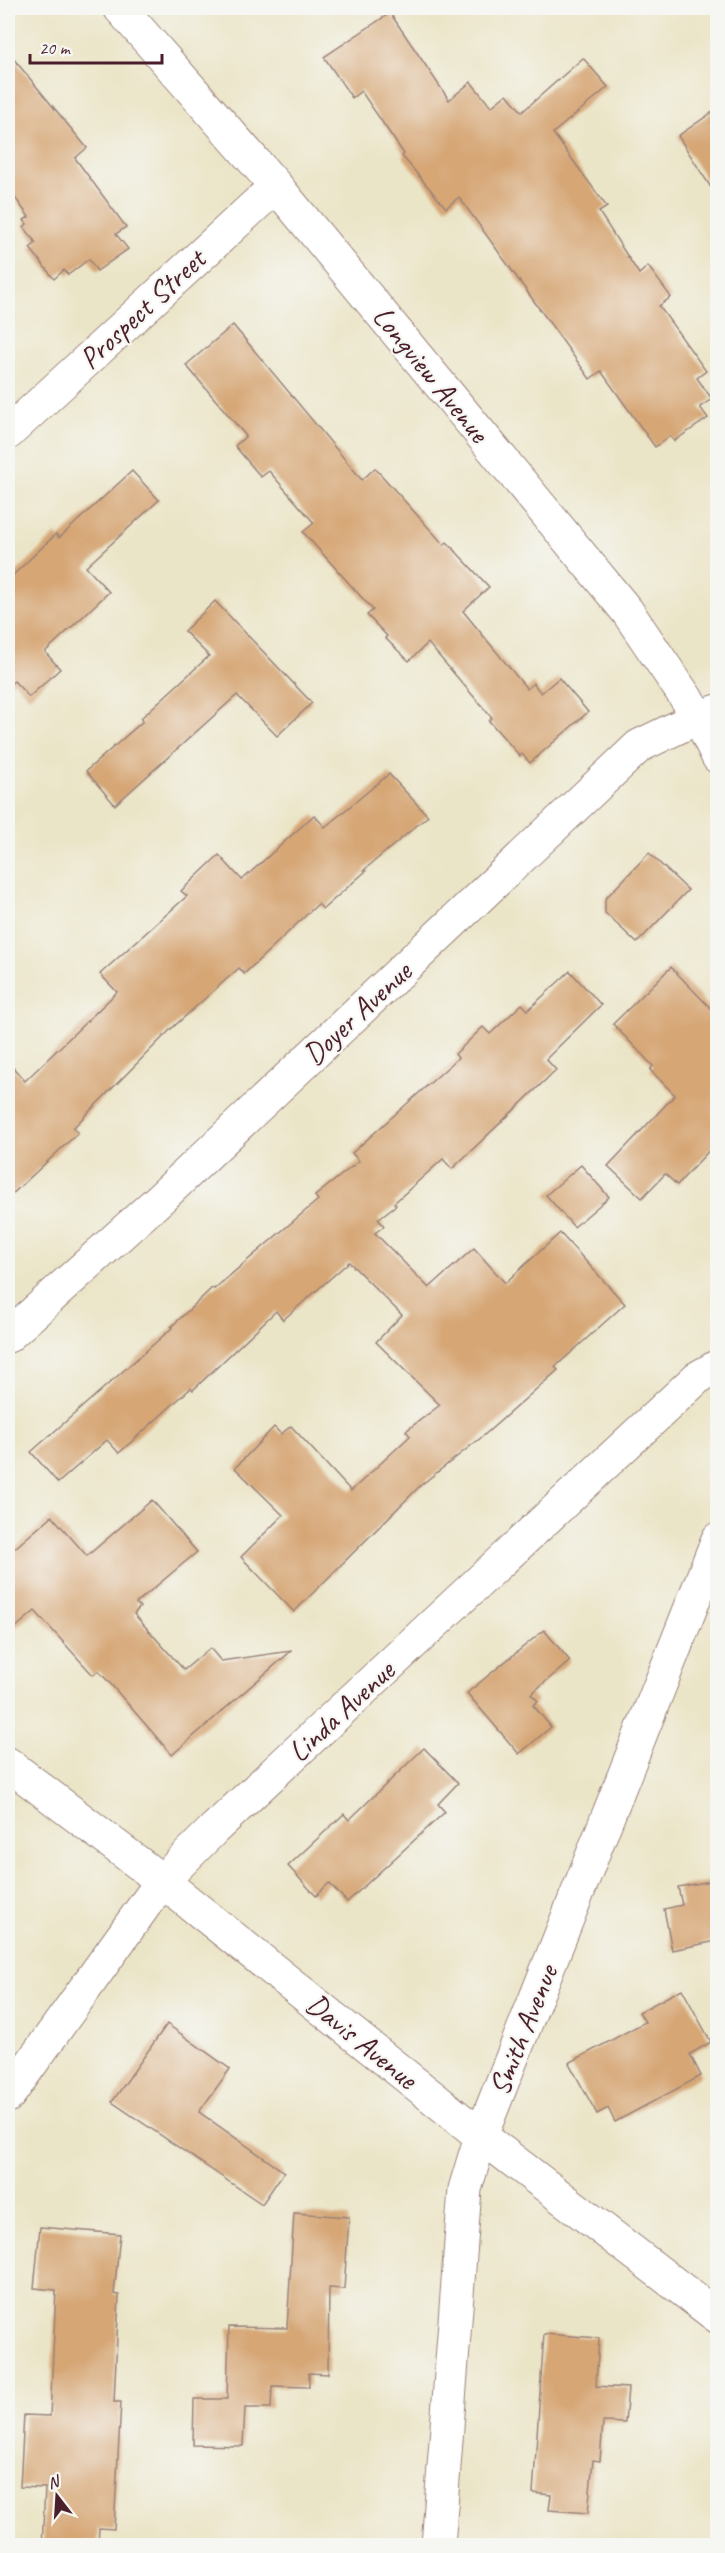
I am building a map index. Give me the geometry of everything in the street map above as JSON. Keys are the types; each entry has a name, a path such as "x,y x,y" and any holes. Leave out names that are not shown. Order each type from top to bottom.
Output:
{"street":[{"name":"Longview Avenue","path":"120,8 276,186 627,611 708,714 717,757"},
{"name":"Prospect Street","path":"8,434 276,186"},
{"name":"Doyer Avenue","path":"8,1336 161,1198 639,746 708,714"},
{"name":"Linda Avenue","path":"8,2096 162,1881 214,1829 698,1378 717,1366"},
{"name":"Smith Avenue","path":"438,2546 465,2189 481,2136 717,1539"},
{"name":"Davis Avenue","path":"8,1764 162,1881 481,2136 717,2317"}],"building":[{"path":"390,13 449,100 471,82 491,107 507,94 522,112 583,58 608,87 553,133 607,207 599,212 639,274 648,266 671,297 659,306 706,371 697,378 712,399 700,407 708,418 674,441 670,436 655,447 601,371 590,379 459,197 446,208 402,156 404,154 361,91 352,98 324,57"},
{"path":"8,52 87,148 75,158 126,227 116,234 128,249 97,271 89,259 68,275 64,270 54,279 30,248 36,243 24,227 27,224 24,220 29,217 8,188"},
{"path":"717,109 717,197 678,136"},
{"path":"233,325 362,480 375,468 444,545 447,542 489,587 463,611 527,689 533,683 541,693 559,678 588,712 530,763 522,754 520,756 489,721 492,718 428,643 409,661 385,638 387,636 367,615 373,610 303,532 314,523 269,471 261,477 235,446 246,436 186,365"},
{"path":"132,471 159,500 86,567 109,592 45,652 60,669 29,697 14,681 8,686 8,580 56,534 59,538"},
{"path":"215,601 312,703 277,736 237,695 115,805 86,771 143,721 141,718 209,656 184,631"},
{"path":"389,774 428,816 364,870 366,871 323,909 318,904 244,974 239,968 171,1029 73,1128 78,1133 8,1198 8,1062 25,1081 117,992 100,974 187,896 181,891 219,855 242,880 314,815 325,827"},
{"path":"649,853 688,890 637,943 605,913 605,899"},
{"path":"671,967 717,1015 717,1142 677,1185 665,1174 642,1198 608,1166 675,1095 650,1070 653,1066 613,1024"},
{"path":"570,971 601,1005 546,1059 556,1070 452,1169 443,1159 394,1203 396,1205 378,1219 384,1226 375,1233 429,1288 474,1248 505,1283 560,1233 625,1304 555,1367 558,1370 482,1437 421,1485 294,1612 241,1557 283,1515 235,1468 274,1427 281,1434 291,1426 351,1491 410,1436 406,1431 440,1405 376,1342 402,1315 349,1262 283,1320 276,1311 193,1390 191,1388 119,1453 107,1440 58,1483 31,1452 172,1328 212,1288 214,1289 318,1200 315,1196 359,1161 352,1153 458,1058 455,1054 483,1027 490,1034 522,1004 528,1010"},
{"path":"581,1165 609,1197 574,1227 546,1195"},
{"path":"152,1500 197,1552 136,1603 140,1607 134,1614 184,1670 210,1648 221,1661 291,1651 172,1755 108,1681 98,1671 93,1675 35,1611 8,1634 8,1554 52,1516 87,1556"},
{"path":"544,1630 570,1661 531,1694 538,1701 533,1705 551,1727 519,1754 467,1693"},
{"path":"424,1748 458,1783 438,1804 445,1812 347,1902 329,1883 316,1896 288,1866 344,1814 349,1820"},
{"path":"717,1880 717,1941 672,1950 664,1909 682,1905 678,1887"},
{"path":"682,1989 711,2042 690,2054 701,2076 615,2122 608,2108 597,2114 569,2063 645,2022 639,2012"},
{"path":"167,2024 230,2069 199,2112 284,2172 262,2204 112,2102"},
{"path":"294,2213 349,2217 344,2289 329,2288 328,2374 309,2373 309,2387 272,2386 271,2408 245,2408 243,2446 193,2445 194,2399 227,2399 229,2327 287,2328"},
{"path":"40,2227 120,2234 114,2294 119,2295 114,2402 121,2402 114,2529 99,2528 98,2546 42,2546 45,2488 20,2487 24,2415 50,2416 56,2290 34,2288"},
{"path":"544,2334 599,2338 596,2386 628,2388 625,2423 603,2422 600,2461 593,2460 588,2513 549,2510 551,2495 533,2493"}]}
